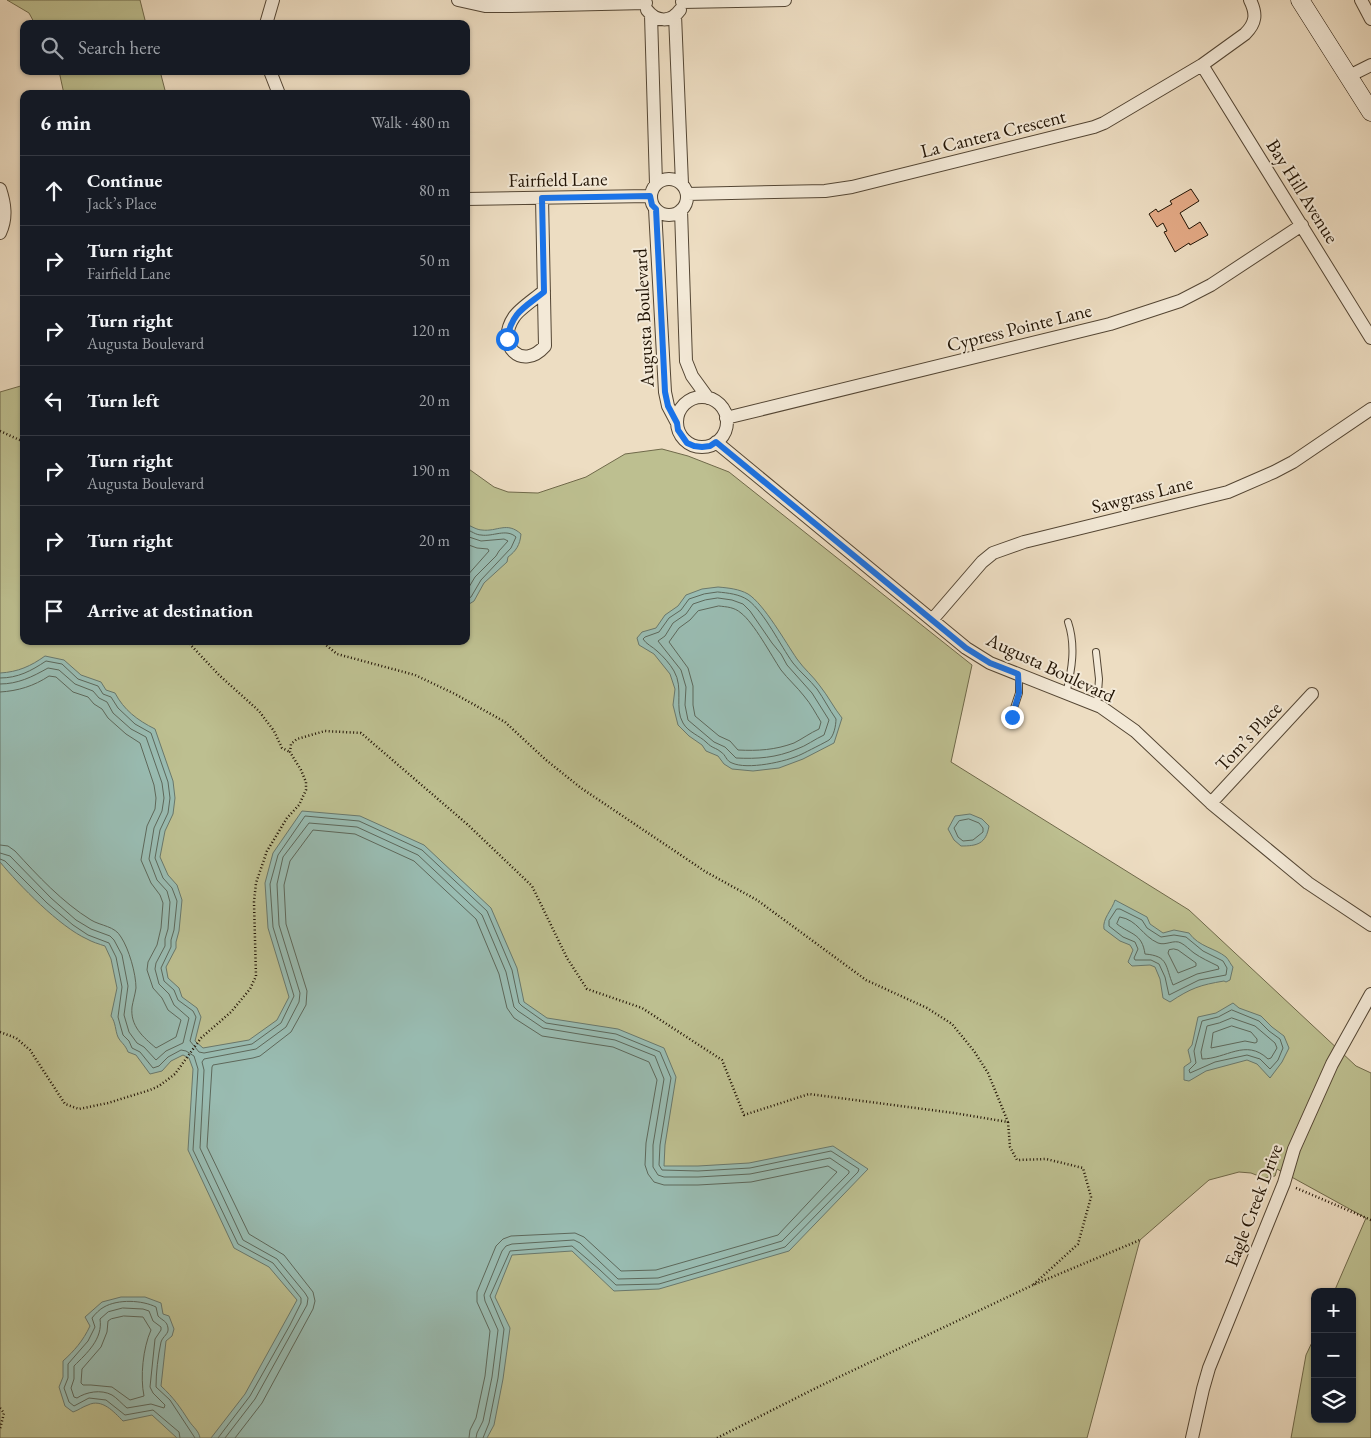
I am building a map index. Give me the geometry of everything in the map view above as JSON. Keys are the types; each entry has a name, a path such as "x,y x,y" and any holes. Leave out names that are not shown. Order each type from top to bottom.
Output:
{"street":[{"path":"267,20 273,0"},
{"path":"461,0 485,6 647,6"},
{"path":"708,398 690,400 678,414 678,430 682,437 694,446 710,446 716,442 725,432 726,418 720,405 708,398 692,376 686,361 681,210 686,200 676,16 682,1 785,0"},
{"name":"La Cantera Crescent","path":"684,189 825,191 852,187 1081,131 1104,123 1202,64 1245,34 1255,20 1256,13 1250,0"},
{"path":"1300,0 1371,112"},
{"path":"1361,0 1371,19"},
{"path":"647,6 655,18 666,20 676,16"},
{"path":"647,6 652,205 665,214 676,213 681,210"},
{"name":"Bay Hill Avenue","path":"1202,64 1371,338"},
{"path":"1349,76 1371,65"},
{"path":"272,75 277,90"},
{"path":"653,190 660,180 672,179 684,189"},
{"path":"0,189 5,208 5,217 0,233"},
{"name":"Fairfield Lane","path":"470,199 542,198 653,190"},
{"path":"542,198 544,292 545,346 538,354 516,355 509,349 507,339 514,316 544,292"},
{"name":"Augusta Boulevard","path":"656,209 665,392 668,406 677,423"},
{"name":"Cypress Pointe Lane","path":"726,418 1101,326 1172,304 1188,298 1211,285 1302,225"},
{"name":"Sawgrass Lane","path":"932,620 976,568 993,553 1024,542 1228,492 1293,462 1371,409"},
{"name":"Augusta Boulevard","path":"716,442 966,648 990,663 1097,706 1135,731 1211,803 1308,884 1371,925"},
{"name":"Tom’s Place","path":"1211,803 1312,694"},
{"name":"Eagle Creek Drive","path":"1192,1438 1209,1368 1284,1183 1294,1148 1332,1064 1371,994"}],"lane":[{"path":"1066,694 1073,657 1072,632 1068,622"},
{"path":"1096,652 1099,679 1097,706"},
{"path":"1012,717 1019,693 1018,674"}],"path":[{"path":"0,431 20,440"},
{"path":"0,1032 16,1038 30,1050 65,1104 79,1109 108,1103 160,1086 175,1074 201,1038 231,1012 250,989 256,976 254,902 256,882 267,851 287,818 299,805 306,790 306,782 302,770 290,752 282,748 274,730 259,711 219,675 191,645"},
{"path":"326,645 337,654 416,675 505,722 560,771 610,808 706,872 757,900 866,980 928,1008 952,1024 974,1051 988,1073 1008,1122 1010,1147 1016,1160 1046,1159 1083,1168 1090,1197 1078,1244 1033,1285"},
{"path":"290,752 291,744 297,739 325,731 361,732 467,824 532,886 567,958 587,989 642,1008 722,1060 744,1115 809,1094 1008,1122"},
{"path":"1284,1183 1371,1220"},
{"path":"717,1438 820,1386 1033,1285 1140,1240"},
{"path":"0,1408 4,1413 0,1429"}],"green space":[{"path":"7,0 140,0 145,20 33,20 29,13"},
{"path":"60,75 161,75 165,90 63,90"},
{"path":"20,386 20,645 470,645 470,470 494,487 508,492 538,493 586,477 625,454 662,449 688,456 729,472 972,665 951,762 1189,910 1356,1066 1371,1073 1371,1438 1291,1438 1306,1355 1311,1344 1311,1423 1356,1423 1356,1288 1336,1288 1366,1218 1277,1169 1275,1176 1264,1178 1251,1173 1239,1172 1209,1180 1140,1240 1087,1438 0,1438 0,392"}],"water":[{"path":"470,526 480,530 511,528 516,530 521,534 519,545 508,557 507,562 484,583 474,601 470,604"},
{"path":"730,588 748,594 768,615 797,659 817,682 842,718 834,743 803,759 779,768 753,771 732,769 724,764 718,756 706,751 702,745 678,725 673,705 675,689 670,674 654,654 639,645 637,638 642,632 656,628 665,615 678,606 686,595 702,589"},
{"path":"45,656 64,660 81,675 101,682 106,690 115,693 132,714 155,729 173,781 175,798 173,814 165,831 160,857 168,875 177,885 182,900 176,948 166,967 168,978 179,988 182,997 197,1008 201,1017 195,1041 203,1048 249,1040 277,1020 289,997 268,928 265,883 273,853 302,811 360,816 424,845 491,908 517,968 524,1002 547,1018 618,1029 664,1048 676,1077 665,1145 664,1166 749,1163 833,1146 868,1169 789,1251 659,1289 614,1291 572,1251 512,1255 495,1297 510,1328 494,1425 487,1438 211,1438 245,1394 297,1300 269,1267 234,1248 188,1150 193,1069 189,1058 183,1055 171,1061 162,1071 150,1074 136,1055 128,1052 118,1037 111,1016 117,988 111,959 105,946 89,940 65,925 29,893 0,862 0,673 24,668"},
{"path":"970,814 982,819 989,826 988,832 980,843 961,846 954,840 948,829 955,816"},
{"path":"1115,900 1147,917 1150,924 1163,933 1174,930 1189,933 1197,941 1222,954 1233,967 1230,980 1196,988 1170,1002 1163,998 1160,979 1155,967 1150,965 1132,966 1128,962 1133,950 1130,945 1120,941 1104,929 1106,918"},
{"path":"1233,1003 1239,1008 1261,1016 1284,1036 1289,1048 1282,1062 1270,1078 1257,1064 1247,1060 1206,1071 1189,1081 1184,1080 1184,1067 1191,1062 1188,1050 1192,1045 1198,1017 1216,1013"},
{"path":"121,1297 145,1297 161,1303 163,1314 169,1316 174,1329 172,1336 166,1341 161,1386 197,1431 200,1438 177,1438 152,1415 123,1421 107,1407 98,1403 93,1403 73,1412 65,1406 59,1387 63,1377 63,1361 78,1345 90,1326 85,1317 102,1302"}],"building":[{"path":"1191,189 1199,201 1180,213 1189,229 1200,222 1208,235 1190,245 1189,243 1175,252 1164,232 1167,231 1163,223 1157,227 1149,214 1156,209 1158,212 1172,204 1170,201"}],"route":[{"path":"507,339 514,316 544,292 542,198 650,196 652,205 656,209 665,392 668,406 682,437 687,443 694,446 710,446 716,442 966,648 990,663 1018,674 1019,693 1012,717"}]}
